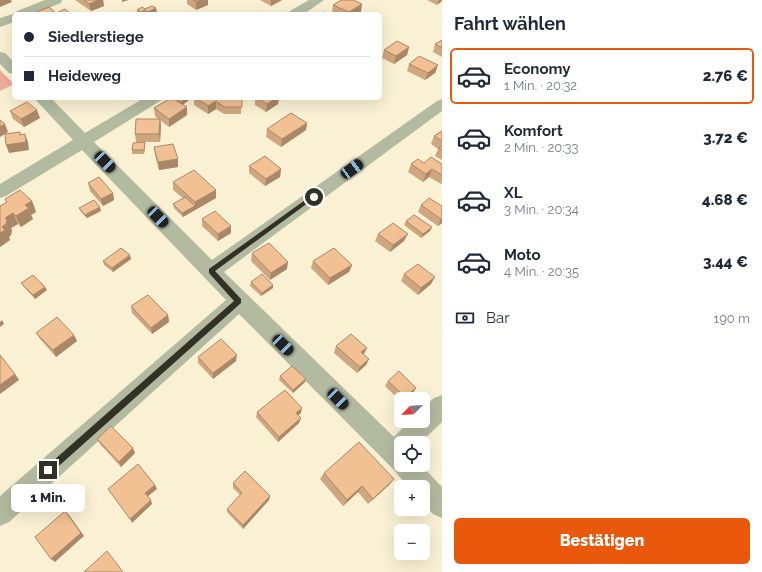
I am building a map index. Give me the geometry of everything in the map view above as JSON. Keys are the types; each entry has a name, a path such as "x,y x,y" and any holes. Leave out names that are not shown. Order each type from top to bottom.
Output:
{"street":[{"path":"27,12 56,0"},
{"path":"298,12 318,0"},
{"path":"0,23 12,18"},
{"path":"0,56 12,68"},
{"path":"44,100 239,301 394,447"},
{"path":"0,192 152,100"},
{"path":"211,271 442,104"},
{"path":"0,513 239,301"},
{"path":"416,436 442,406"},
{"path":"415,472 442,505"}],"shaded area":[{"path":"0,70 12,82 12,85 0,91"}],"building":[{"path":"84,0 98,0 89,4"},
{"path":"341,0 353,0 362,4 349,12 333,5"},
{"path":"152,6 156,8 148,12 145,10 141,12 137,10 142,7 145,9"},
{"path":"49,7 55,12 36,12"},
{"path":"65,9 69,12 58,12"},
{"path":"442,40 442,48 435,44"},
{"path":"397,41 409,47 396,56 384,50"},
{"path":"419,56 438,65 428,73 409,64"},
{"path":"168,100 175,100 187,107 169,119 154,108"},
{"path":"199,100 242,100 242,107 224,107 216,101 208,106"},
{"path":"260,100 273,100 267,104"},
{"path":"27,102 37,110 21,119 10,111"},
{"path":"291,113 307,123 282,139 267,129"},
{"path":"136,119 160,119 159,134 135,134"},
{"path":"0,120 5,124 0,127"},
{"path":"442,131 442,141 434,136"},
{"path":"20,132 20,135 25,134 26,142 6,145 5,134"},
{"path":"145,142 144,150 132,150 133,143"},
{"path":"173,144 178,159 158,162 154,147"},
{"path":"265,156 281,169 266,179 249,166"},
{"path":"431,157 442,164 442,175 432,169 426,174 411,164 418,159 424,163"},
{"path":"194,170 216,190 195,202 173,182"},
{"path":"99,177 113,193 101,199 88,183"},
{"path":"20,190 32,201 25,205 29,208 16,216 13,213 5,218 7,220 6,224 2,227 5,230 0,233 0,206 7,202 5,199"},
{"path":"185,197 195,206 182,213 173,204"},
{"path":"429,198 442,206 442,219 421,205"},
{"path":"94,200 100,207 85,215 79,208"},
{"path":"215,211 231,226 218,234 202,219"},
{"path":"414,215 432,227 423,234 406,221"},
{"path":"393,223 408,234 393,245 378,234"},
{"path":"269,243 288,262 271,273 252,253"},
{"path":"121,248 130,255 112,268 103,261"},
{"path":"334,248 352,265 330,278 313,261"},
{"path":"418,264 435,277 421,288 404,274"},
{"path":"262,274 273,285 262,293 251,282"},
{"path":"33,275 45,287 33,295 21,283"},
{"path":"148,295 168,315 151,328 131,306"},
{"path":"57,317 74,335 53,350 36,333"},
{"path":"351,334 367,348 361,352 369,359 360,367 336,346"},
{"path":"221,339 237,355 213,373 198,357"},
{"path":"0,355 15,374 0,385"},
{"path":"292,366 306,379 293,390 280,376"},
{"path":"399,371 416,388 411,392 400,392 388,381"},
{"path":"285,390 302,408 296,413 301,418 279,437 257,412"},
{"path":"111,426 133,448 119,462 97,439"},
{"path":"359,442 394,479 373,499 362,486 347,500 324,473"},
{"path":"138,464 155,485 145,493 151,500 130,519 108,489"},
{"path":"245,471 270,496 243,525 227,509 242,493 233,483"},
{"path":"65,511 81,533 51,559 35,537"},
{"path":"107,551 123,572 84,572"}],"route":[{"path":"48,470 239,301 211,271 314,197"}]}
